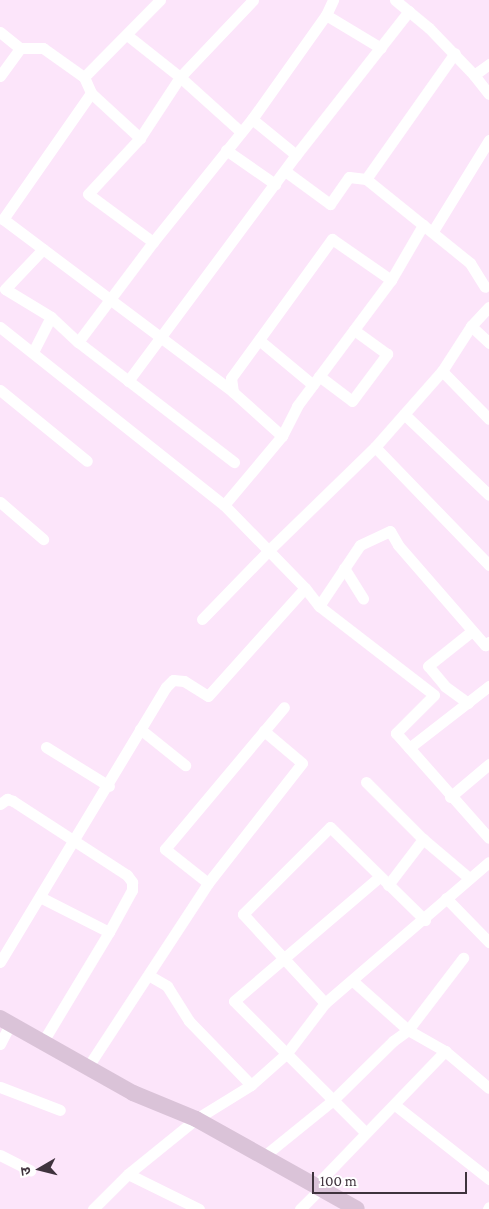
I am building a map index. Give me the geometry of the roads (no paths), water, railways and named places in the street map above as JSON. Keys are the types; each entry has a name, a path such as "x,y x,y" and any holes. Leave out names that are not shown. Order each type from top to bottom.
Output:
{"street":[{"path":"84,77 128,35 160,0"},
{"path":"153,242 88,194 140,138 180,77 253,0"},
{"path":"78,342 110,297 252,119 326,15 332,0"},
{"path":"395,0 455,53 489,94"},
{"path":"128,381 286,171 296,154 409,11"},
{"path":"326,15 381,48"},
{"path":"0,32 20,48 43,48 84,77 91,93 140,138"},
{"path":"128,35 180,77 241,132"},
{"path":"0,76 20,48"},
{"path":"366,179 455,53"},
{"path":"474,75 489,64"},
{"path":"91,93 2,220 161,336 233,392 282,436"},
{"path":"252,119 296,154"},
{"path":"224,505 282,436 297,406 391,280 489,140"},
{"path":"226,150 276,184"},
{"path":"286,171 330,204 349,177 366,179 470,263 488,285"},
{"path":"233,392 231,378 332,239 391,280"},
{"path":"43,249 5,289 51,317 78,342 234,462"},
{"path":"202,619 270,549 375,447 442,371 471,326 489,307"},
{"path":"33,352 51,317"},
{"path":"471,326 489,343"},
{"path":"0,327 224,505 270,549 305,588 318,606 434,695 396,733 450,797 489,838"},
{"path":"259,340 316,380 352,401 387,354 354,330"},
{"path":"442,371 489,419"},
{"path":"0,390 87,461"},
{"path":"404,414 489,495"},
{"path":"375,447 489,565"},
{"path":"0,502 43,539"},
{"path":"318,606 360,545 390,532 398,545 472,631 485,645 489,642"},
{"path":"344,568 364,599"},
{"path":"0,962 73,840 109,786 140,729 173,680 184,681 208,696 305,588"},
{"path":"468,703 445,686 428,666 472,631"},
{"path":"409,748 489,686"},
{"path":"208,883 165,849 284,707"},
{"path":"140,729 185,765"},
{"path":"89,1065 150,976 208,883 302,762 264,731"},
{"path":"46,747 109,786"},
{"path":"450,797 489,764"},
{"path":"366,782 423,839 469,878"},
{"path":"0,804 7,799 13,801 127,875 132,882 132,890 109,932 42,1044"},
{"path":"326,1004 243,914 330,827 424,920"},
{"path":"388,885 423,839"},
{"path":"92,1209 128,1174 196,1119 251,1085 287,1053 326,1004 354,982 446,898 489,862"},
{"path":"365,1132 234,1001 379,877"},
{"path":"40,897 109,932"},
{"path":"446,898 489,942"},
{"path":"264,1156 332,1101 393,1041 408,1030 463,958"},
{"path":"150,976 167,986 189,1020 251,1085"},
{"path":"354,982 408,1030 445,1051 489,1088"},
{"path":"0,1044 5,1021 42,1044 89,1065 134,1092 196,1119 319,1186 357,1209"},
{"path":"300,1209 365,1132 395,1105 445,1051"},
{"path":"0,1087 60,1110"},
{"path":"395,1105 489,1179"},
{"path":"0,1155 30,1170"},
{"path":"128,1174 200,1209"}]}
